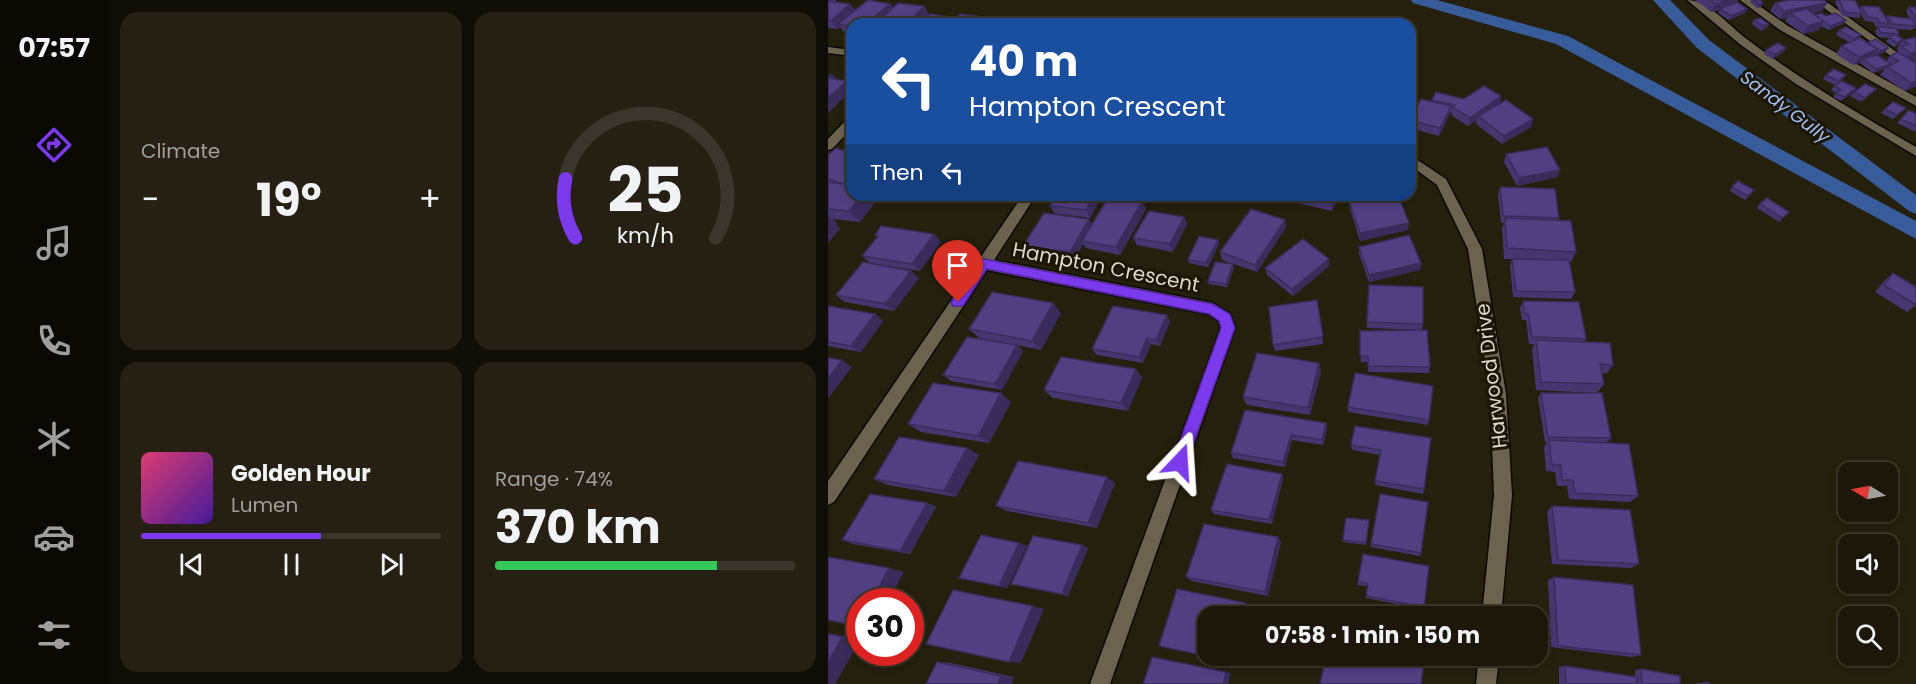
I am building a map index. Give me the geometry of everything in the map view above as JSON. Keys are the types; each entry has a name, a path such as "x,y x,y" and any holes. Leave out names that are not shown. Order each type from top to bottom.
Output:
{"street":[{"path":"1692,0 1734,36 1873,127 1916,152"},
{"path":"1745,0 1784,28 1916,102"},
{"path":"1818,0 1916,70"},
{"path":"828,50 846,52"},
{"path":"828,146 846,127"},
{"name":"Harwood Drive","path":"1416,163 1442,182 1474,249 1498,394 1503,495 1493,606"},
{"path":"828,496 1026,201"},
{"name":"Hampton Crescent","path":"984,264 1213,309 1225,318 1228,328 1100,684"},
{"path":"1486,684 1487,666"}],"building":[{"path":"868,0 890,4 872,18 846,18 846,25 838,24"},
{"path":"1710,0 1729,0 1715,4"},
{"path":"1789,0 1824,0 1827,3 1784,11 1775,3"},
{"path":"1839,0 1855,0 1862,14 1845,12"},
{"path":"828,1 850,4 831,21 828,21"},
{"path":"1737,2 1747,9 1731,16 1720,9"},
{"path":"898,3 924,6 912,18 882,18"},
{"path":"1861,6 1879,7 1889,23 1880,23 1877,18 1868,17"},
{"path":"1909,7 1916,7 1916,19"},
{"path":"1806,9 1824,21 1808,26 1790,13"},
{"path":"1821,13 1826,16 1835,13 1846,20 1831,26 1815,15"},
{"path":"930,14 951,17 950,18 926,18"},
{"path":"960,14 990,18 956,18"},
{"path":"1887,16 1912,19 1916,26 1893,24"},
{"path":"1760,18 1769,24 1763,26 1754,20"},
{"path":"1846,27 1861,35 1854,39 1839,30"},
{"path":"1878,27 1896,28 1899,34 1881,33"},
{"path":"1894,34 1903,39 1897,43 1889,38"},
{"path":"1916,37 1916,52 1911,53 1901,46 1909,44 1903,40"},
{"path":"1860,38 1878,49 1859,57 1841,46"},
{"path":"1876,39 1888,48 1877,52 1878,49 1867,43"},
{"path":"1778,43 1786,48 1775,54 1766,50"},
{"path":"1898,52 1916,63 1916,81 1912,83 1887,67 1899,61 1890,56"},
{"path":"1877,55 1891,64 1876,69 1863,59"},
{"path":"1834,69 1846,75 1838,81 1826,75"},
{"path":"828,78 846,81 846,82 828,98"},
{"path":"1842,81 1856,88 1844,97 1836,93 1841,90 1834,86"},
{"path":"1865,84 1876,89 1865,98 1854,92"},
{"path":"1484,86 1501,96 1470,118 1452,107 1455,105 1432,100 1436,92 1464,99"},
{"path":"1421,99 1451,106 1440,128 1416,122 1416,109"},
{"path":"1506,100 1533,119 1504,136 1478,116"},
{"path":"1893,102 1906,108 1897,115 1885,109"},
{"path":"1909,110 1916,114 1916,126 1901,119"},
{"path":"1547,147 1560,170 1519,178 1506,154"},
{"path":"836,148 846,151 846,184 828,179 828,155"},
{"path":"1738,181 1754,190 1748,196 1732,187"},
{"path":"828,182 846,184 846,201 857,201 849,211 828,209"},
{"path":"1500,187 1555,189 1559,218 1503,216"},
{"path":"1767,198 1789,212 1782,218 1760,204"},
{"path":"1053,201 1091,201 1086,210 1050,206"},
{"path":"1106,201 1142,202 1116,247 1082,241"},
{"path":"1349,201 1400,201 1409,223 1360,233"},
{"path":"1251,209 1285,220 1255,265 1220,252"},
{"path":"1149,211 1184,217 1170,244 1133,238"},
{"path":"1044,213 1089,219 1070,252 1023,246"},
{"path":"1505,218 1571,221 1576,252 1507,248"},
{"path":"881,226 934,234 912,264 862,256 878,236 875,235"},
{"path":"1409,235 1421,263 1369,275 1359,247"},
{"path":"1199,236 1218,240 1206,263 1188,260"},
{"path":"1303,239 1329,259 1292,289 1265,268"},
{"path":"1512,259 1569,260 1575,292 1516,291"},
{"path":"863,262 911,271 885,304 836,295"},
{"path":"1215,262 1233,264 1226,284 1208,281"},
{"path":"1893,273 1916,287 1916,305 1884,285"},
{"path":"1369,285 1423,287 1423,324 1367,322"},
{"path":"992,292 1053,303 1032,341 969,329"},
{"path":"1317,300 1323,337 1273,345 1269,307"},
{"path":"1523,301 1579,302 1586,339 1532,337 1528,314 1524,313"},
{"path":"828,306 875,314 851,346 828,342"},
{"path":"1113,306 1167,315 1156,340 1147,338 1139,357 1092,349"},
{"path":"1427,330 1430,367 1368,366 1368,356 1360,356 1360,331"},
{"path":"967,337 1017,345 995,384 943,375"},
{"path":"1536,340 1610,343 1613,365 1600,364 1604,384 1541,382"},
{"path":"1257,353 1319,363 1308,408 1243,397"},
{"path":"1061,357 1136,369 1121,403 1044,390"},
{"path":"828,358 842,360 828,379"},
{"path":"1355,373 1433,386 1429,420 1348,407"},
{"path":"933,383 1001,393 978,436 908,424"},
{"path":"1541,393 1602,393 1611,438 1548,437"},
{"path":"1245,410 1326,423 1322,440 1291,435 1283,462 1231,453"},
{"path":"1355,426 1431,438 1424,489 1375,481 1381,450 1351,445"},
{"path":"899,437 967,448 944,491 874,479"},
{"path":"1549,440 1629,444 1638,496 1575,493 1573,480 1562,480 1561,465 1552,465"},
{"path":"1018,461 1107,477 1088,523 996,506"},
{"path":"1227,464 1282,474 1269,520 1211,510"},
{"path":"870,494 927,503 900,551 842,540"},
{"path":"1380,494 1428,502 1421,553 1371,544"},
{"path":"1552,506 1630,510 1639,564 1558,560"},
{"path":"1346,518 1369,520 1366,543 1343,540"},
{"path":"1204,524 1278,537 1265,592 1186,577"},
{"path":"981,535 1019,543 999,586 959,578"},
{"path":"1033,536 1082,545 1062,594 1011,584"},
{"path":"1363,554 1429,566 1424,606 1366,596 1368,584 1358,582"},
{"path":"828,557 889,568 878,588 846,588 846,624 828,620"},
{"path":"1554,577 1633,585 1641,655 1558,646"},
{"path":"1177,589 1246,603 1245,606 1197,606 1197,654 1159,646"},
{"path":"953,590 1033,606 1009,662 926,644"},
{"path":"828,634 842,637 828,663"},
{"path":"1152,657 1226,672 1223,684 1143,684"},
{"path":"937,662 1001,676 998,684 926,684"},
{"path":"1324,666 1424,666 1421,684 1320,684"},
{"path":"1565,666 1637,677 1637,684 1566,684"},
{"path":"1641,669 1680,676 1680,684 1642,684"}],"waterway":[{"path":"1419,0 1562,40 1916,231"},
{"name":"Sandy Gully","path":"1661,0 1703,44 1916,206"}],"route":[{"path":"958,302 984,264 1213,309 1225,318 1228,328 1180,462"}]}
